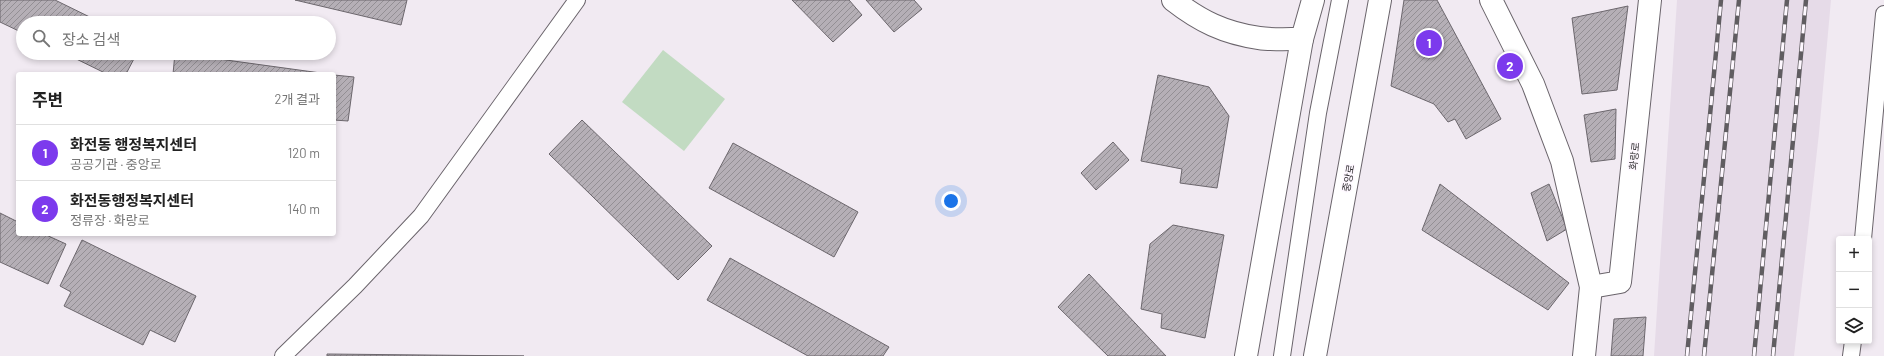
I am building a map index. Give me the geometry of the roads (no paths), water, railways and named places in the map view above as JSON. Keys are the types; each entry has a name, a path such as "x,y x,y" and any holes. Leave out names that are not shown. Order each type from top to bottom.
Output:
{"main road":[{"path":"1173,0 1201,20 1217,28 1259,38 1302,39"},
{"path":"1246,356 1302,39 1313,0"},
{"name":"중앙로","path":"1315,356 1380,0"},
{"path":"1491,0 1533,84 1562,161 1591,287 1584,356"},
{"name":"화랑로","path":"1591,287 1620,282 1650,0"}],"lane":[{"path":"283,356 355,286 421,216 577,0"},
{"path":"1282,356 1318,113 1340,0"},
{"path":"1863,236 1884,14"},
{"path":"1852,356 1853,344"}],"railway":[{"path":"1687,356 1721,0"},
{"path":"1704,356 1739,0"},
{"path":"1754,356 1787,0"},
{"path":"1773,356 1806,0"}],"place":[{"name":"화전동 행정복지센터","path":"1429,43"},
{"name":"화전동행정복지센터","path":"1510,66"}]}
